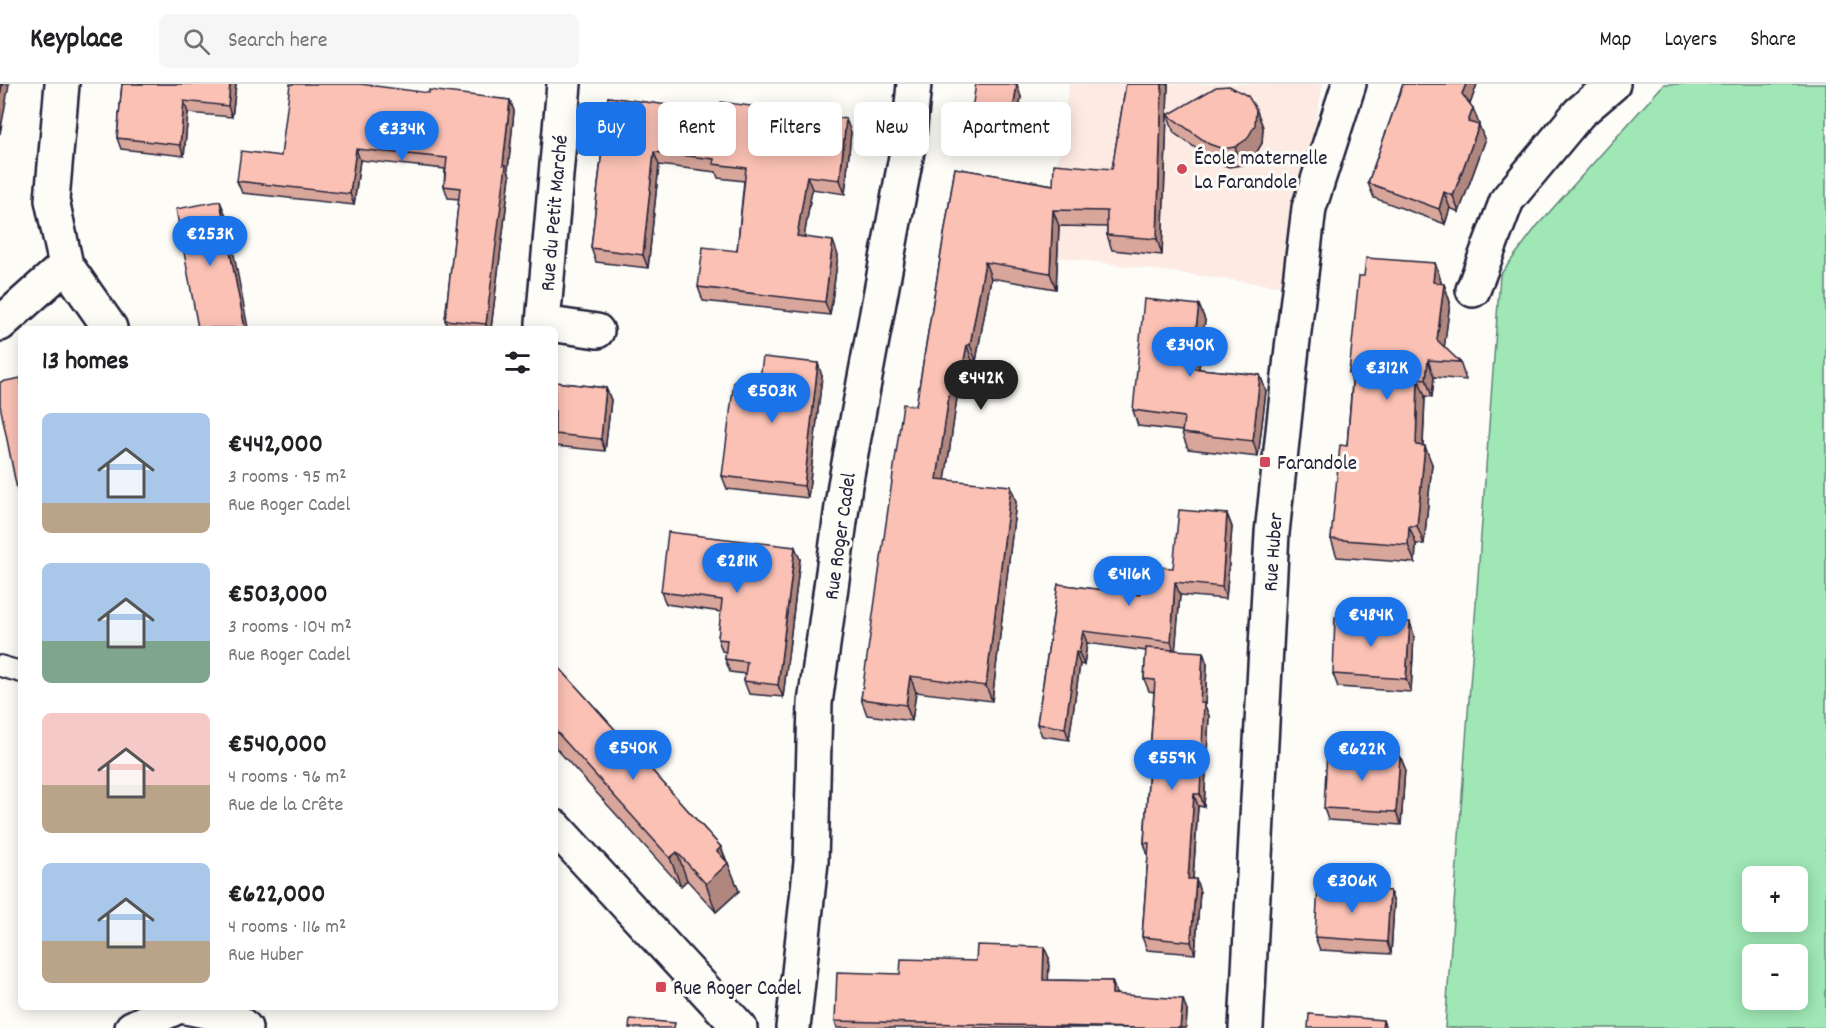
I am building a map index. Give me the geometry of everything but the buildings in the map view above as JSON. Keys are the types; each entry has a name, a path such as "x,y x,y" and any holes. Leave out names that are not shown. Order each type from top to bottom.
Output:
{"street":[{"path":"62,84 52,200 66,265 109,326"},
{"name":"Rue du Petit Marché","path":"564,84 543,323 597,331"},
{"name":"Rue Roger Cadel","path":"793,1028 811,862 815,703 845,485 908,146 914,84"},
{"name":"Rue Huber","path":"1246,1028 1272,533 1292,348 1309,208 1349,84"},
{"path":"1473,290 1507,200 1579,114 1613,84"},
{"path":"0,324 66,265"},
{"path":"558,830 740,1028"},
{"path":"132,1028 171,1010"},
{"path":"200,1010 230,1016 245,1028"}],"lane":[{"path":"0,666 18,671"}],"shaded area":[{"name":"École maternelle La Farandole","path":"1069,84 1323,84 1285,287 1044,255 1058,156 1071,156 1071,102 1066,102"}],"green space":[{"path":"1664,84 1826,84 1826,1028 1445,1028 1500,275 1537,226"}],"place":[{"name":"École maternelle La Farandole","path":"1182,169"},
{"name":"Farandole","path":"1265,462"},
{"name":"Rue Roger Cadel","path":"661,987"}]}
